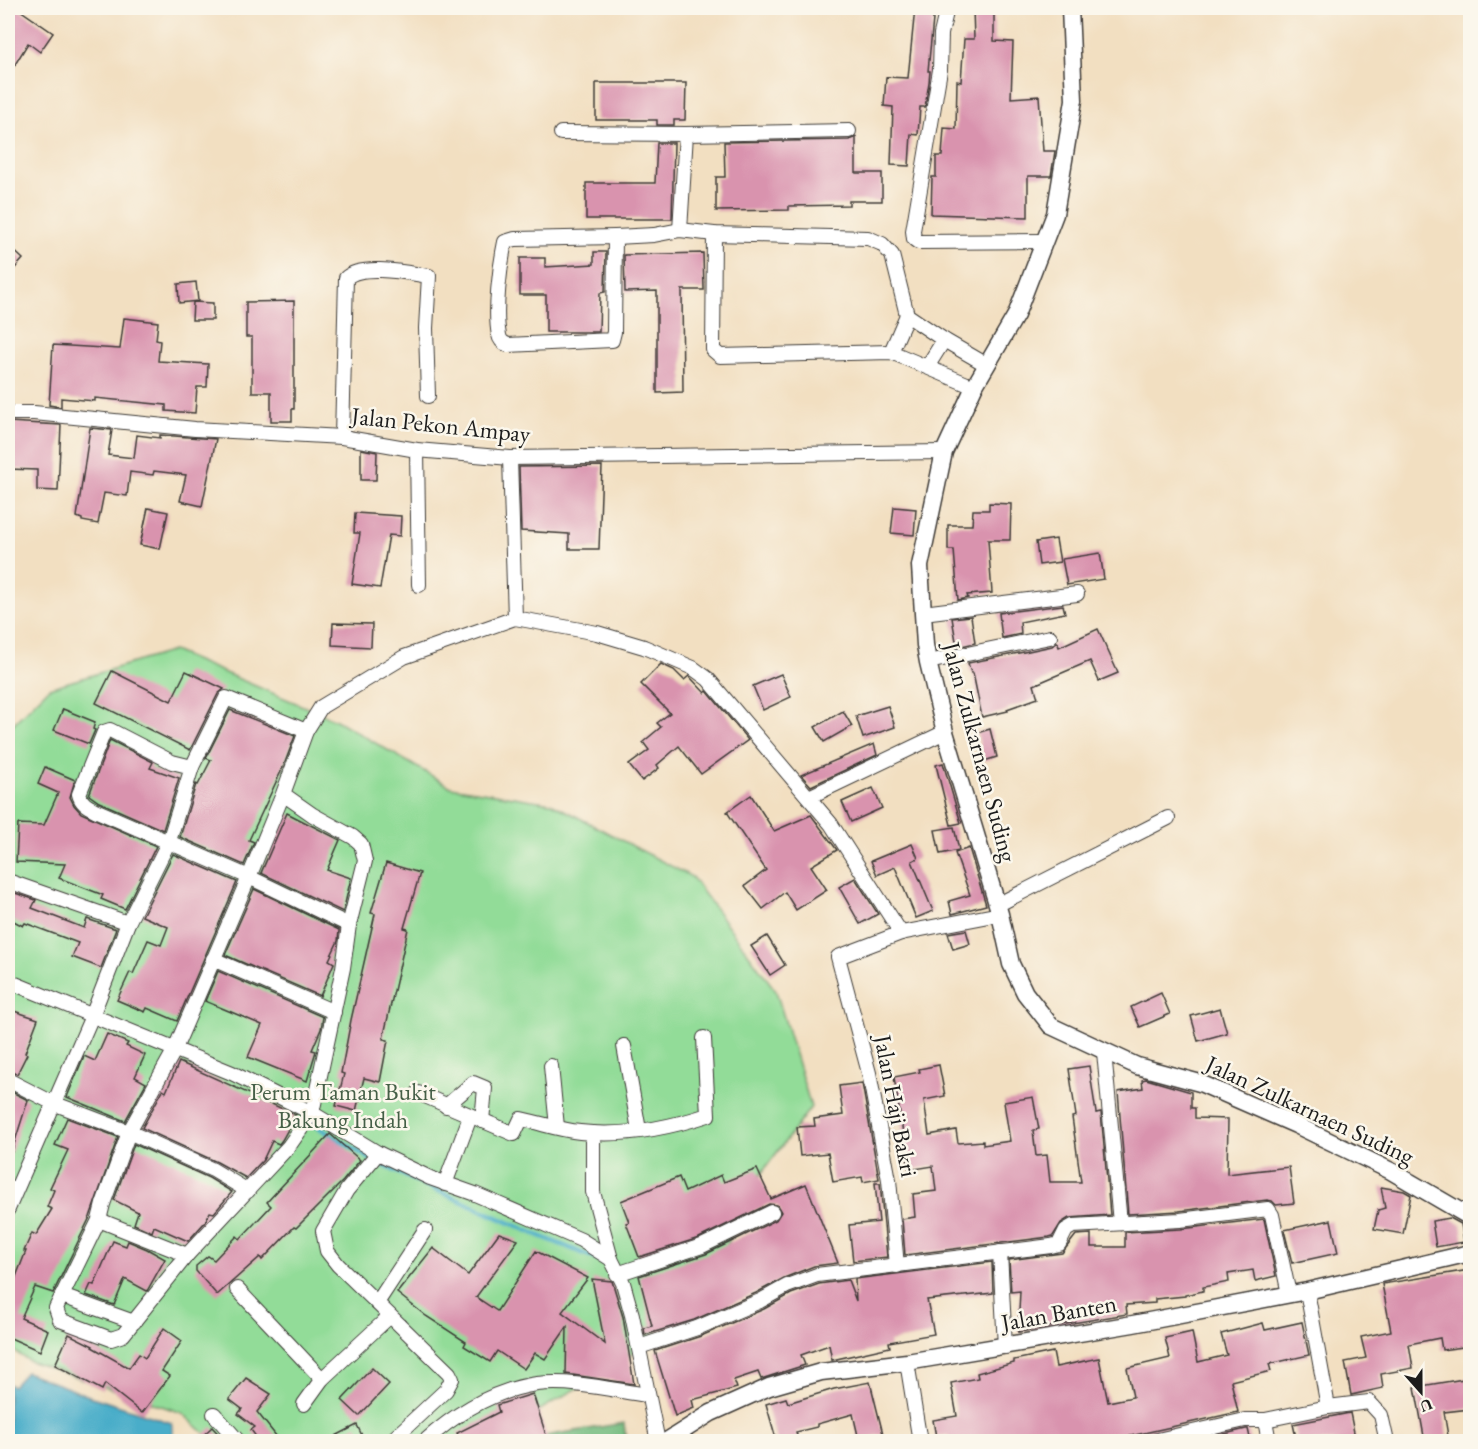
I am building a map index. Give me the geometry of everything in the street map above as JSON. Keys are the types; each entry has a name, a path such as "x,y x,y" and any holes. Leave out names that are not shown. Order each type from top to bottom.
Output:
{"street":[{"path":"947,8 941,34 940,70 913,231 914,239 918,242 1044,241"},
{"name":"Jalan Zulkarnaen Suding","path":"1070,8 1074,100 1055,214 1016,315 974,387 944,452 920,566 928,662 945,732 999,909 1011,964 1025,993 1051,1026 1137,1066 1200,1083 1296,1125 1391,1171 1470,1217"},
{"path":"561,133 686,134 849,130"},
{"path":"680,230 686,134"},
{"path":"615,237 615,332 612,340 508,345 502,343 499,336 498,307 505,242 515,239 654,235 680,230 714,234 868,238 882,244 892,255 908,315 891,352"},
{"path":"714,234 713,350 716,354 720,356 891,352 974,387"},
{"path":"342,437 346,278 349,275 374,269 429,276 426,328 428,396"},
{"path":"908,315 944,340 987,365"},
{"path":"927,367 944,340"},
{"name":"Jalan Pekon Ampay","path":"8,413 34,413 195,429 342,437 417,450 510,458 944,452"},
{"path":"417,450 419,585"},
{"path":"510,458 515,618"},
{"path":"923,613 1077,594"},
{"path":"283,794 313,815 353,837 361,844 365,861 349,926 312,1113 289,1146 187,1255 123,1335 111,1339 65,1323 60,1320 56,1308 99,1220 129,1132 174,1051 249,877 306,731 321,707 404,657 515,618 597,633 644,647 693,668 714,686 831,824 901,933 999,909 1168,818"},
{"path":"928,662 1050,637"},
{"path":"8,1209 92,1016 128,923 169,841 192,767 226,698 306,731"},
{"path":"192,767 172,762 107,730 104,732 79,794 88,807 249,877 349,926"},
{"path":"809,797 945,732"},
{"path":"8,881 128,923"},
{"name":"Jalan Haji Bakri","path":"897,1266 889,1180 869,1073 838,957 901,933"},
{"path":"213,959 333,1012"},
{"path":"8,981 76,1011 232,1073 312,1113 378,1153 445,1184 475,1194 581,1240 611,1259"},
{"path":"418,1093 514,1134 521,1119 593,1133 639,1130 679,1124 708,1114 704,1038"},
{"path":"624,1046 639,1130"},
{"path":"1104,1052 1120,1223"},
{"path":"551,1066 557,1127"},
{"path":"8,1080 53,1103 129,1132 213,1170 248,1191"},
{"path":"445,1184 476,1119 485,1088 473,1083 446,1106"},
{"path":"593,1133 593,1192 611,1259 623,1282 658,1442"},
{"path":"378,1153 347,1190 323,1231 327,1251 338,1265 449,1373 452,1379 446,1390 390,1442"},
{"path":"639,1347 698,1328 760,1301 787,1286 817,1275 1059,1244 1066,1230 1072,1226 1180,1220 1268,1209 1272,1215 1289,1294"},
{"path":"617,1274 702,1246 772,1212"},
{"path":"99,1220 187,1255"},
{"path":"377,1303 425,1230"},
{"path":"1000,1252 1005,1347"},
{"name":"Jalan Banten","path":"665,1442 711,1413 769,1388 821,1372 908,1362 1005,1347 1307,1292 1470,1253"},
{"path":"237,1288 322,1379"},
{"path":"1307,1292 1328,1407"},
{"path":"62,1296 134,1322"},
{"path":"304,1404 322,1379 390,1316"},
{"path":"908,1362 920,1442"},
{"path":"423,1442 441,1427 486,1399 507,1391 538,1384 568,1384 647,1395"},
{"path":"1149,1442 1245,1420 1265,1420 1328,1407 1369,1402 1381,1415 1387,1442"},
{"path":"214,1413 239,1442"},
{"path":"1265,1420 1269,1442"}],"green space":[{"name":"Perum Taman Bukit Bakung Indah","path":"173,651 336,720 451,787 551,803 692,877 776,991 811,1107 752,1186 707,1293 618,1365 486,1441 213,1441 182,1413 29,1361 8,1347 8,729 49,688"},
{"path":"624,1423 626,1441 533,1442 533,1438"}],"water":[{"path":"26,1372 89,1396 172,1423 173,1441 8,1441 8,1384 13,1386"}],"building":[{"path":"8,8 17,8 53,33 40,52 28,43 8,76"},
{"path":"915,8 934,9 929,82 925,107 920,107 918,135 911,134 909,166 891,165 893,107 884,106 886,77 908,78"},
{"path":"973,8 994,8 994,41 1013,42 1011,98 1039,96 1043,151 1055,151 1051,176 1028,176 1028,217 931,214 932,177 936,177 936,156 942,156 944,128 956,129 957,81 961,82 964,39 974,39"},
{"path":"596,83 686,83 685,120 674,120 674,125 657,125 657,120 596,120"},
{"path":"856,137 856,173 882,173 882,201 849,201 849,205 789,206 789,210 716,211 716,177 725,177 724,142 849,140"},
{"path":"657,143 674,143 672,219 586,219 586,183 655,183"},
{"path":"8,245 23,259 8,276"},
{"path":"594,252 606,252 605,292 600,293 599,332 546,332 546,295 520,295 520,258 545,258 545,267 594,264"},
{"path":"703,253 704,290 682,290 683,392 657,393 657,291 625,292 624,255"},
{"path":"196,282 198,301 179,303 178,284"},
{"path":"294,301 292,421 271,421 271,392 252,392 252,337 246,337 246,302"},
{"path":"193,302 213,303 213,320 192,320"},
{"path":"124,318 158,322 156,340 160,341 158,361 208,364 207,387 197,387 195,413 166,411 166,405 95,398 95,401 61,398 61,407 49,405 53,345 120,349"},
{"path":"8,422 61,425 58,491 37,490 37,470 8,469"},
{"path":"90,428 112,430 108,455 134,458 137,435 160,438 160,435 216,439 202,506 180,501 186,475 154,471 153,475 130,472 127,496 104,493 98,524 82,521 77,517"},
{"path":"361,449 377,452 376,480 361,480"},
{"path":"602,466 599,549 569,549 569,534 521,531 519,467"},
{"path":"989,503 1011,504 1010,540 988,540 992,593 967,595 968,598 958,600 954,550 948,550 948,525 972,525 973,510 989,510"},
{"path":"894,507 916,509 914,535 891,533"},
{"path":"148,508 168,512 160,549 140,545"},
{"path":"355,513 401,516 400,536 389,535 380,588 352,584 360,533 354,533"},
{"path":"1056,539 1060,562 1039,565 1036,542"},
{"path":"1100,553 1104,579 1067,585 1062,559"},
{"path":"1063,605 1065,613 1020,622 1021,634 1002,638 999,613"},
{"path":"971,616 975,643 957,647 952,618"},
{"path":"333,623 372,624 371,647 332,645"},
{"path":"1098,629 1118,673 1099,681 1090,661 1034,685 1038,698 1007,709 1008,711 982,717 973,673 968,663 1052,646 1057,642 1059,647"},
{"path":"661,664 674,670 684,680 689,676 705,693 707,691 748,740 701,774 679,746 657,765 659,768 642,781 629,765 649,750 643,742 661,727 657,723 670,713 641,684"},
{"path":"112,671 171,701 186,671 224,689 218,694 190,750 96,703"},
{"path":"781,674 791,697 763,710 753,686"},
{"path":"888,706 895,727 863,738 856,716"},
{"path":"63,709 95,722 93,729 95,730 89,744 54,730"},
{"path":"230,710 295,736 249,840 254,842 244,865 180,837 196,784 198,785 211,760 206,758"},
{"path":"843,711 852,726 824,742 815,727"},
{"path":"990,729 997,757 984,761 977,733"},
{"path":"110,740 153,762 150,768 179,778 163,830 99,802 89,795"},
{"path":"874,744 877,755 811,786 801,775"},
{"path":"943,763 961,823 951,825 936,765"},
{"path":"45,767 75,780 70,797 81,813 156,846 125,909 101,899 103,895 59,878 65,864 16,862 18,824 44,825 58,793 38,784"},
{"path":"873,788 882,808 851,822 842,802"},
{"path":"751,795 774,831 811,815 837,850 811,866 827,890 796,910 785,892 763,909 745,886 766,870 727,812"},
{"path":"287,813 340,840 327,870 351,878 343,912 261,873"},
{"path":"954,827 959,850 940,854 935,830"},
{"path":"912,844 918,858 912,861 933,911 916,918 895,867 877,875 871,861"},
{"path":"969,848 986,905 952,914 949,901 970,895 955,853"},
{"path":"173,854 237,882 177,1021 147,1008 145,1012 117,1000 130,972 133,974 148,940 161,945 168,927 142,916"},
{"path":"386,863 420,873 404,928 408,929 383,1039 388,1040 380,1082 364,1078 356,1111 336,1106 344,1074 341,1073 351,1020 375,914 371,913"},
{"path":"855,878 878,914 860,924 839,887"},
{"path":"254,889 339,930 338,941 329,960 334,963 320,996 225,955"},
{"path":"12,892 36,900 32,908 84,928 87,919 116,929 101,968 72,957 78,943 25,923 23,926 8,918 8,901"},
{"path":"966,930 970,944 953,949 948,933"},
{"path":"767,936 785,965 770,975 751,946"},
{"path":"218,971 323,1017 321,1029 312,1050 316,1051 307,1081 248,1057 262,1025 205,1001"},
{"path":"1161,993 1170,1014 1140,1027 1131,1007"},
{"path":"1220,1008 1227,1033 1198,1041 1191,1016"},
{"path":"8,1009 38,1019 25,1053 27,1054 17,1074 8,1071"},
{"path":"107,1034 128,1043 126,1046 145,1055 135,1077 146,1083 125,1121 67,1097 84,1056 95,1061"},
{"path":"179,1062 296,1115 279,1144 272,1141 263,1160 246,1178 217,1162 142,1128 163,1090 166,1092"},
{"path":"939,1065 945,1096 924,1100 929,1135 956,1130 958,1143 983,1141 983,1145 1010,1141 1004,1102 1033,1097 1039,1129 1033,1130 1036,1156 1047,1155 1050,1182 1081,1182 1072,1117 1076,1116 1069,1069 1089,1066 1096,1113 1101,1112 1110,1215 1069,1218 1061,1223 1053,1236 1049,1237 905,1255 902,1219 915,1217 913,1194 936,1191 933,1166 909,1170 894,1077 920,1072 919,1069"},
{"path":"1146,1079 1191,1092 1191,1108 1195,1108 1195,1118 1228,1119 1227,1174 1289,1167 1294,1203 1276,1205 1267,1200 1179,1211 1128,1214 1118,1092 1143,1088 1142,1080"},
{"path":"862,1083 879,1179 863,1182 862,1177 833,1182 828,1153 800,1156 797,1127 815,1126 814,1119 843,1115 839,1086"},
{"path":"8,1090 28,1100 10,1157 8,1157"},
{"path":"67,1118 118,1137 90,1217 53,1293 35,1287 21,1318 48,1330 40,1351 8,1337 8,1285 12,1287 32,1233 36,1235 52,1209 47,1207 54,1190 50,1188 68,1150 55,1145"},
{"path":"330,1134 360,1160 343,1181 296,1228 294,1227 262,1260 260,1257 217,1295 196,1271 196,1266 208,1256 214,1260 237,1236 240,1239 271,1206 267,1202"},
{"path":"134,1144 209,1178 232,1192 214,1213 210,1212 205,1222 188,1241 154,1226 152,1232 134,1224 138,1212 114,1200"},
{"path":"757,1169 771,1199 806,1184 838,1263 814,1266 694,1320 645,1335 644,1328 652,1326 639,1276 706,1254 776,1220 781,1212 777,1205 769,1204 699,1238 639,1257 626,1223 629,1222 621,1201 679,1177 685,1192 721,1175 724,1182"},
{"path":"875,1183 880,1183 887,1257 853,1261 849,1225 879,1222"},
{"path":"1381,1187 1404,1191 1411,1195 1403,1234 1374,1229 1378,1210 1385,1208"},
{"path":"1450,1218 1461,1224 1464,1242 1436,1247 1432,1221"},
{"path":"1264,1219 1276,1276 1255,1281 1253,1270 1228,1274 1229,1282 1203,1287 1203,1291 1185,1296 1155,1299 1155,1303 1126,1305 1127,1314 1018,1332 1020,1291 1011,1292 1009,1260 1062,1253 1076,1235 1091,1234 1091,1247 1125,1247 1125,1232 1181,1229"},
{"path":"1331,1220 1338,1253 1292,1263 1284,1230"},
{"path":"499,1233 518,1240 476,1297 497,1311 536,1251 588,1278 562,1312 605,1344 592,1279 612,1281 623,1317 634,1384 566,1374 567,1327 545,1359 535,1353 524,1369 497,1351 490,1362 464,1346 466,1342 426,1316 397,1293 433,1248 468,1275"},
{"path":"113,1241 126,1246 128,1241 165,1259 147,1291 125,1279 114,1305 86,1295 91,1284 94,1285"},
{"path":"992,1262 993,1293 927,1300 934,1334 889,1342 890,1347 832,1360 829,1345 801,1355 805,1365 761,1379 758,1372 734,1380 737,1388 692,1400 694,1408 675,1416 655,1351 701,1336 764,1309 791,1294 819,1284 848,1280 856,1301 855,1279"},
{"path":"1470,1270 1470,1346 1442,1350 1440,1338 1409,1344 1413,1368 1381,1374 1383,1388 1351,1395 1345,1362 1366,1358 1361,1337 1391,1331 1382,1284"},
{"path":"1302,1322 1309,1355 1269,1364 1271,1371 1231,1381 1238,1412 1104,1442 949,1442 948,1435 936,1437 933,1420 957,1416 951,1383 978,1378 977,1373 1014,1363 1014,1360 1053,1352 1056,1367 1099,1358 1108,1402 1133,1397 1127,1368 1170,1358 1165,1338 1192,1332 1198,1362 1227,1355 1221,1334 1263,1323 1265,1330"},
{"path":"164,1328 182,1341 162,1371 170,1376 142,1413 105,1384 102,1390 55,1365 69,1334 129,1368 139,1354 145,1358"},
{"path":"372,1368 389,1384 359,1416 342,1400"},
{"path":"246,1378 271,1394 257,1412 281,1442 260,1442 251,1430 255,1427 238,1414 242,1409 229,1399"},
{"path":"1470,1378 1470,1409 1444,1412 1449,1442 1425,1442 1415,1387"},
{"path":"870,1382 883,1434 859,1440 853,1414 796,1432 799,1442 777,1442 766,1404 786,1398 788,1403 834,1389"},
{"path":"533,1394 547,1438 537,1442 462,1442 457,1433 499,1412 497,1405"},
{"path":"1350,1413 1356,1442 1297,1442 1293,1424"},
{"path":"357,1425 365,1442 324,1442"},
{"path":"212,1427 226,1442 196,1442"},
{"path":"1246,1429 1248,1429 1251,1442 1191,1442"}],"waterway":[{"path":"308,1121 372,1160 416,1181 609,1264"}]}
